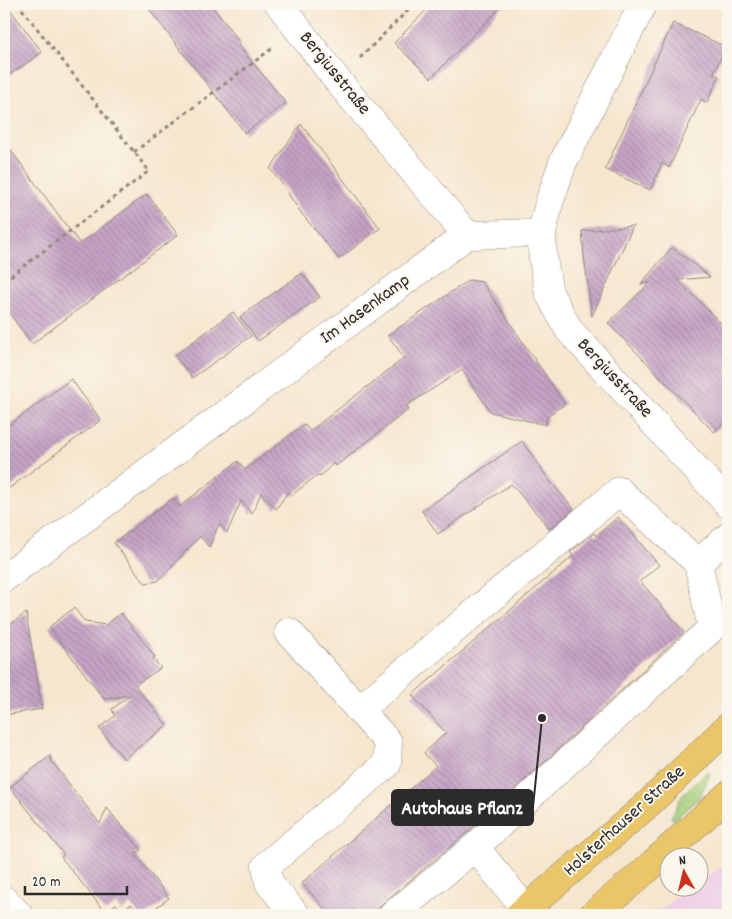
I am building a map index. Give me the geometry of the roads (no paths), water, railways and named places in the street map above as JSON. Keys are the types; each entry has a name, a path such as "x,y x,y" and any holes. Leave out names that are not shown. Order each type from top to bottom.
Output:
{"main road":[{"name":"Holsterhauser Straße","path":"522,912 646,806 728,727"},
{"path":"593,915 646,871 728,795"}],"street":[{"name":"Bergiusstraße","path":"279,4 337,80 467,236"},
{"path":"467,236 542,233 549,203 563,162 643,4"},
{"name":"Bergiusstraße","path":"542,233 543,259 549,293 569,330 728,504"},
{"name":"Im Hasenkamp","path":"4,578 467,236"},
{"path":"359,710 619,491 698,562 712,628 475,847 393,915"},
{"path":"698,562 728,537"},
{"path":"289,632 388,742 387,764 266,866 269,883 296,915"},
{"path":"475,847 522,912"},
{"path":"4,900 19,915"}],"place":[{"name":"Autohaus Pflanz","path":"542,718"}]}
